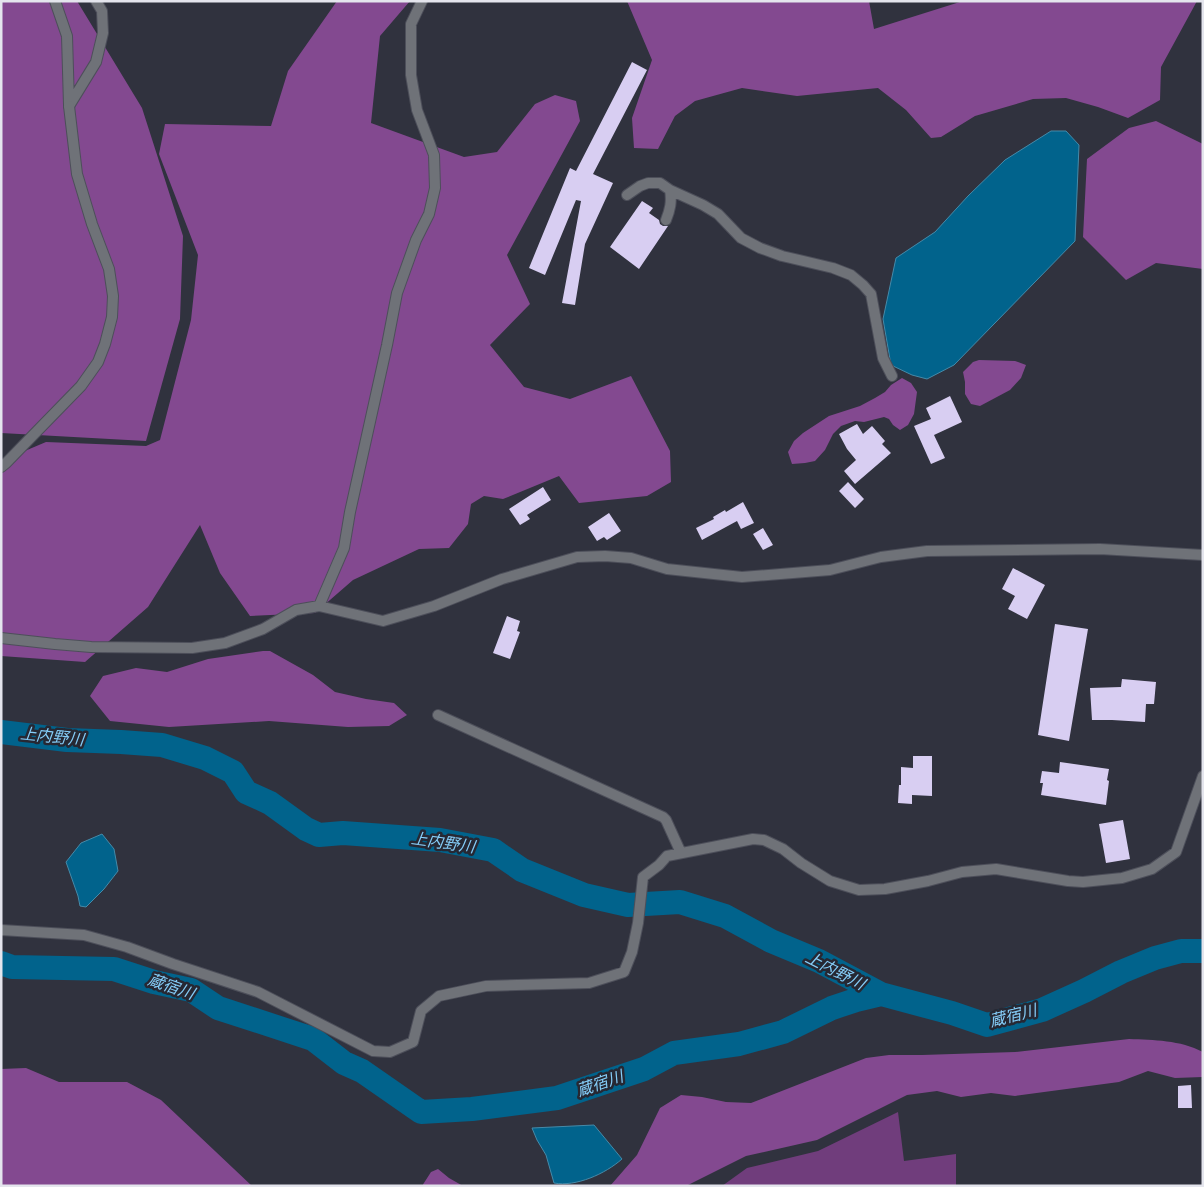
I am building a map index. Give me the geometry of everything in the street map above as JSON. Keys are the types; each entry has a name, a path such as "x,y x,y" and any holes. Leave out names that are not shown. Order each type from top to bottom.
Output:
{"street":[{"path":"1,467 81,386 98,362 112,317 114,296 109,269 92,224 77,174 70,106 67,36 55,1"},
{"path":"70,106 96,62 102,33 102,11 96,1"},
{"path":"319,606 344,548 397,293 416,240 429,214 435,188 434,155 417,110 411,76 411,24 422,1"},
{"path":"627,195 648,183 660,183 718,214 741,238 760,248 782,256 833,268 851,276 871,294 883,358 892,376"},
{"path":"666,220 672,201 670,190"},
{"path":"1,638 91,646 192,648 225,643 263,629 296,610 319,606 383,621 434,606 502,579 577,557 605,556 631,558 667,569 742,577 830,570 880,556 927,551 1100,549 1203,555"},
{"path":"438,714 663,817 681,854"},
{"path":"1,930 84,934 127,947 258,992 373,1052 390,1052 413,1042 421,1011 439,996 486,986 589,982 624,972 632,952 638,923 643,878 667,856 753,839 764,840 783,849 830,881 859,890 885,889 962,872 996,869 1075,882 1122,878 1152,868 1176,852 1203,776"}],"shaded area":[{"path":"1,1 77,1 142,108 183,236 180,319 146,441 1,433"},
{"path":"337,1 410,1 380,36 371,123 464,157 497,152 535,104 555,95 576,101 580,121 507,255 530,304 490,345 524,387 570,399 631,376 670,451 671,482 647,496 579,503 559,476 503,499 484,496 471,504 468,524 449,548 419,549 353,580 315,613 250,616 220,573 200,525 148,607 85,662 1,656 1,461 46,442 146,446 160,440 191,320 198,255 159,154 165,124 271,126 288,71"},
{"path":"627,1 869,1 874,29 963,1 1197,1 1161,67 1160,100 1128,118 1066,98 1033,99 975,116 941,137 931,138 906,110 878,88 797,96 742,88 695,101 675,116 658,149 634,148 632,118 652,60"},
{"path":"1156,121 1203,144 1203,269 1156,263 1126,280 1083,237 1087,159 1129,128"},
{"path":"979,360 1015,361 1026,365 1021,378 1010,390 980,406 971,404 965,394 963,372 973,362"},
{"path":"902,378 911,383 917,392 914,414 908,425 900,430 889,419 884,417 864,422 855,421 841,426 833,434 825,450 815,461 792,464 788,452 794,441 803,433 829,416 860,406 875,398"},
{"path":"270,651 313,675 335,692 394,703 407,715 389,726 348,727 269,721 169,727 110,721 90,696 103,676 136,668 167,672 208,659"},
{"path":"1129,1039 1176,1043 1203,1052 1203,1077 1175,1078 1148,1071 1119,1082 1015,1096 991,1093 961,1097 937,1091 907,1095 817,1140 746,1156 686,1186 610,1186 637,1155 660,1108 681,1095 726,1102 751,1103 866,1058 889,1055 1015,1052"},
{"path":"26,1068 59,1082 127,1082 161,1100 252,1186 1,1186 1,1069"},
{"path":"898,1112 904,1161 956,1154 956,1186 722,1186 747,1168 818,1151"},
{"path":"438,1169 463,1186 422,1186 431,1172"}],"water":[{"path":"1051,131 1066,131 1079,145 1075,241 954,365 927,379 912,375 891,365 883,319 896,258 935,232 1005,160"},
{"path":"102,834 114,849 118,871 86,907 80,906 66,862 81,843"},
{"path":"594,1125 622,1159 607,1170 590,1178 572,1183 554,1183 546,1155 532,1128"}],"building":[{"path":"632,62 647,70 593,174 613,183 585,244 575,305 562,303 581,201 576,200 545,275 529,268 570,168 576,171"},
{"path":"642,201 653,208 649,213 659,220 660,224 668,226 639,269 610,247"},
{"path":"950,396 962,422 934,435 945,458 931,464 914,426 931,419 926,408"},
{"path":"857,424 863,434 872,426 885,441 882,444 891,453 855,484 844,471 856,460 847,449 839,434"},
{"path":"848,482 864,499 855,508 839,491"},
{"path":"543,487 551,500 527,515 530,519 520,525 509,509"},
{"path":"743,502 754,523 741,529 737,521 702,540 696,528 714,519 713,517 725,510 726,512"},
{"path":"609,513 621,531 607,540 604,537 597,541 588,527"},
{"path":"763,528 773,545 763,550 753,534"},
{"path":"1013,568 1045,585 1027,619 1008,609 1015,596 1002,589"},
{"path":"507,616 520,621 517,631 520,632 510,659 493,653"},
{"path":"1055,624 1088,629 1069,741 1038,735"},
{"path":"1122,679 1156,682 1154,704 1146,704 1145,722 1092,720 1090,688 1121,687"},
{"path":"913,756 932,756 932,796 912,795 912,804 898,803 901,767 913,768"},
{"path":"1060,762 1109,769 1106,805 1041,795 1042,771 1059,773"},
{"path":"1123,820 1130,859 1106,863 1099,824"},
{"path":"1191,1085 1192,1108 1178,1108 1178,1086"}],"waterway":[{"name":"上内野川","path":"1,732 67,740 162,745 205,758 233,772 246,792 270,803 306,829 319,835 343,833 440,840 493,850 522,870 584,895 628,905 680,902 725,916 771,941 819,961 881,994"},
{"name":"蔵宿川","path":"1,963 12,967 114,969 154,982 191,990 218,1008 313,1039 344,1063 362,1071 421,1112 472,1109 557,1098 644,1069 674,1053 739,1044 783,1032 832,1008 881,994 952,1013 987,1025 1042,1010 1155,958 1181,951 1203,951"}]}
